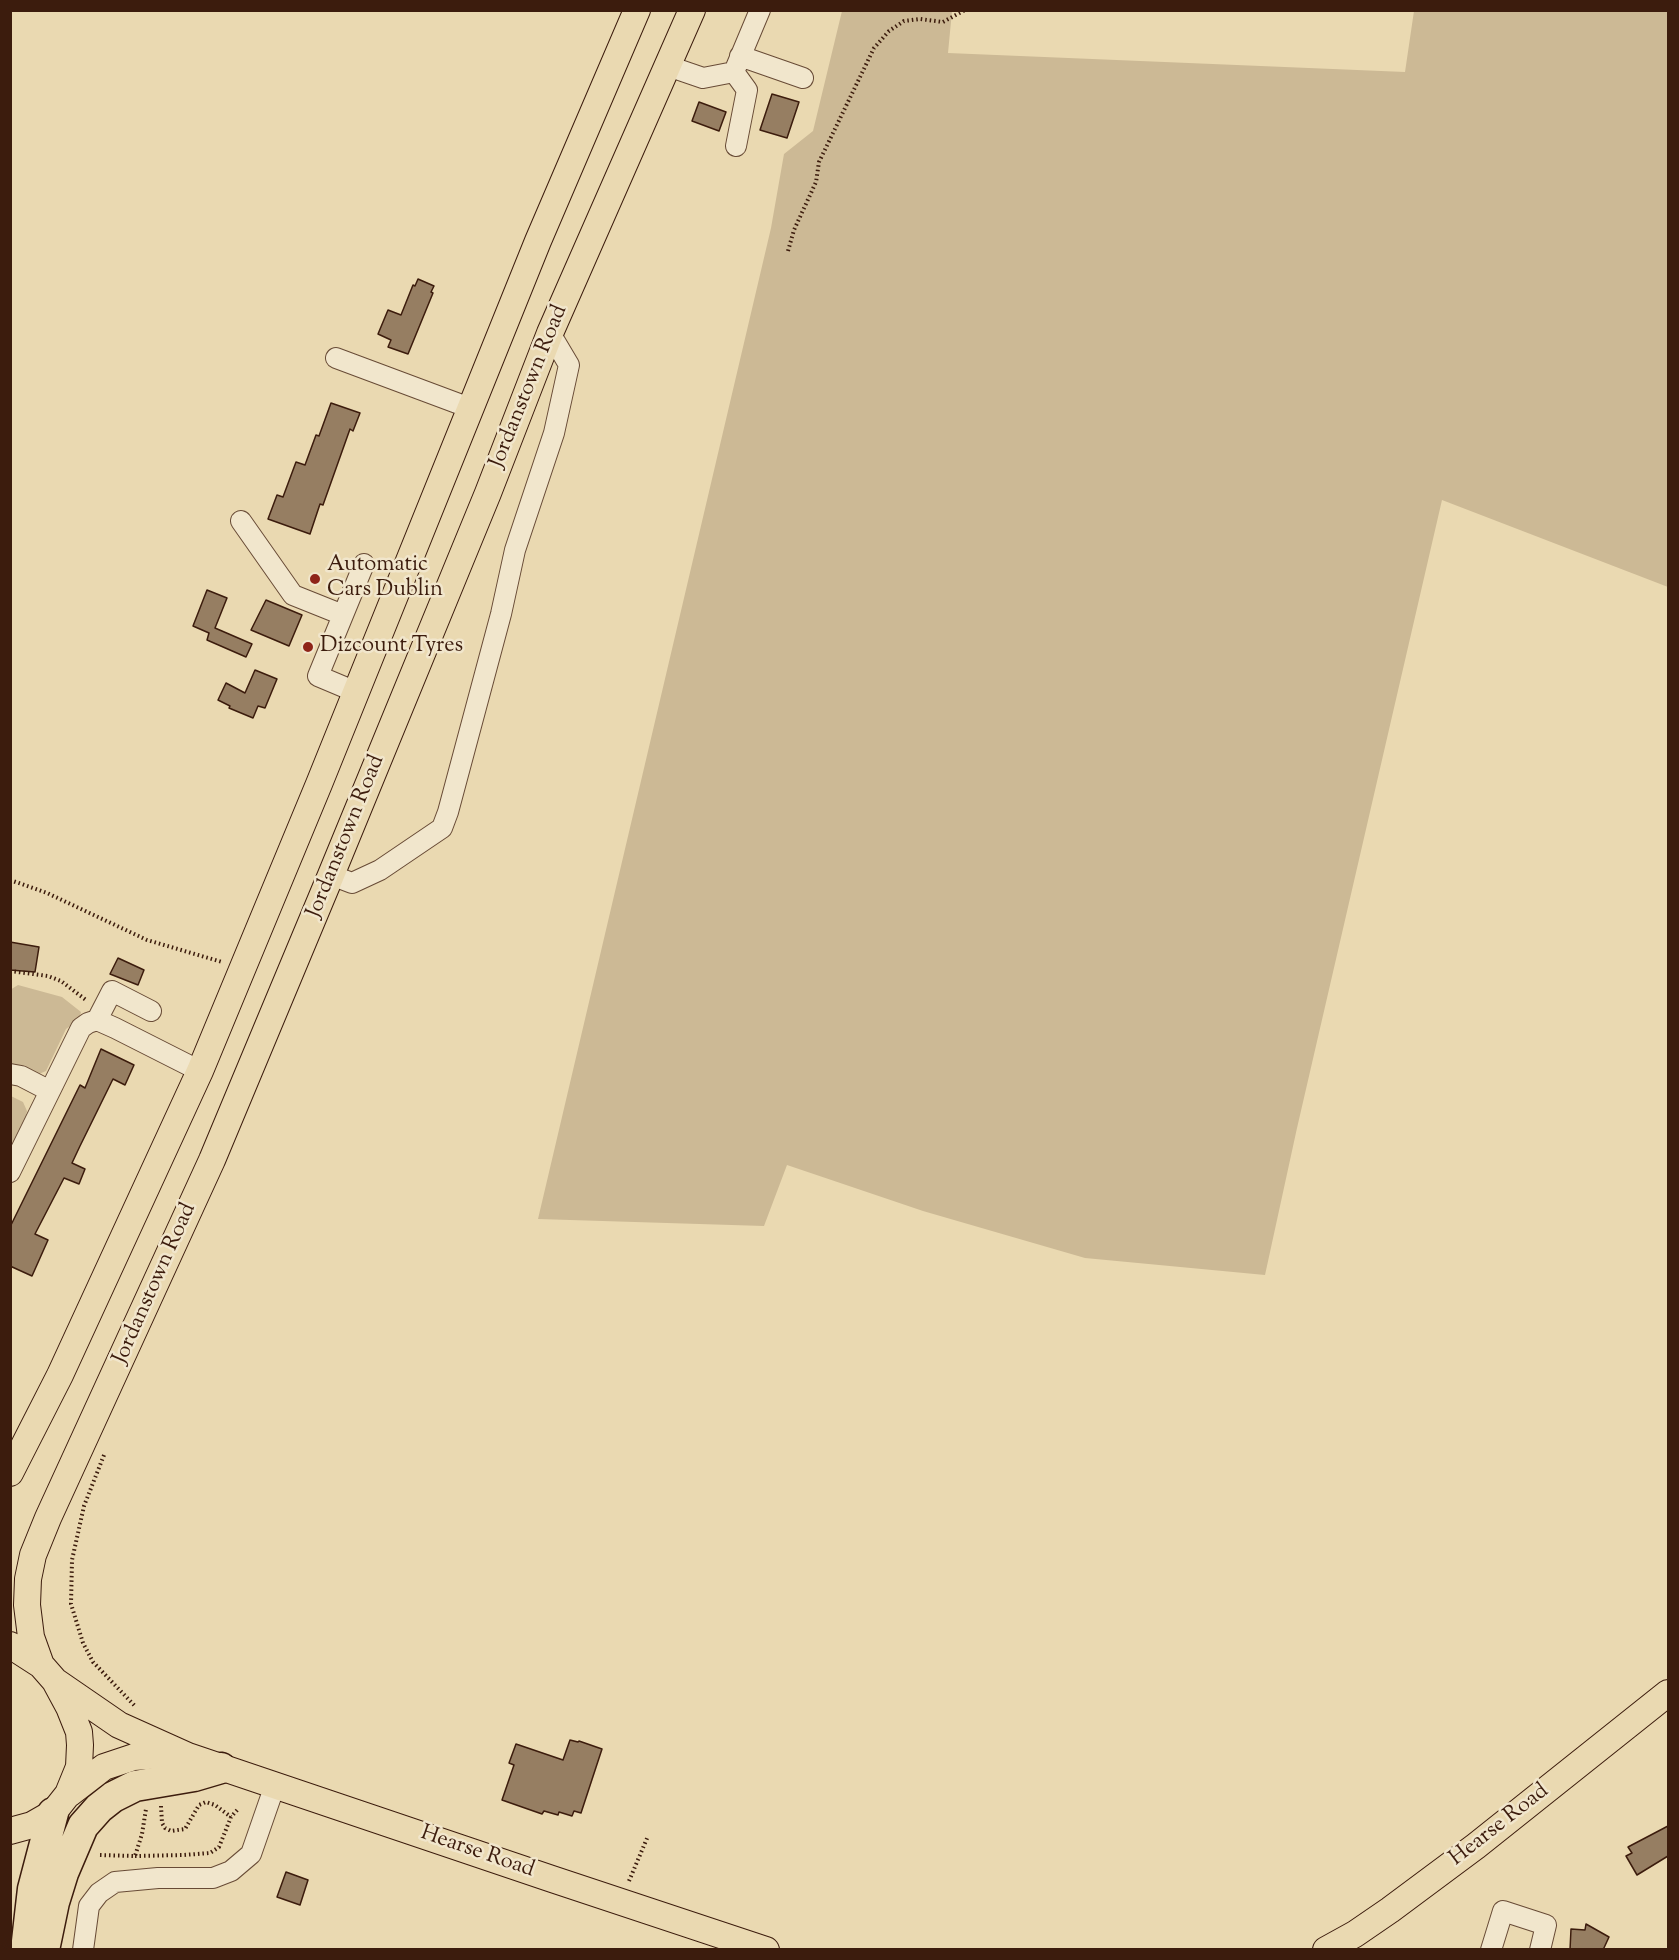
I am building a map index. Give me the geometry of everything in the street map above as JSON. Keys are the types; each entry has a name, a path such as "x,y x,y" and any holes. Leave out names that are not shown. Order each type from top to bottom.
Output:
{"highway":[{"path":"44,1950 54,1902 63,1874 83,1826 99,1808 113,1797 135,1786 194,1776 221,1768"},
{"path":"26,1950 33,1889 61,1803"}],"main road":[{"name":"Jordanstown Road","path":"10,1473 60,1375 200,1071 538,241 637,10"},
{"name":"Jordanstown Road","path":"61,1803 79,1767 79,1732 69,1707 48,1673 31,1637 27,1605 28,1579 33,1555 212,1160 332,875 488,493 550,333 692,10"},
{"name":"Hearse Road","path":"10,1646 119,1725 188,1756 766,1950"},
{"name":"Hearse Road","path":"1326,1950 1355,1934 1419,1889 1668,1694"},
{"name":"Hearse Road","path":"10,1831 32,1825 104,1767 134,1757 188,1756"}],"street":[{"path":"736,146 747,90 737,64 760,10"},
{"path":"668,66 703,78 737,64 803,78"},
{"path":"332,875 352,883 380,870 442,828 501,614 515,550 554,433 569,365 550,333"},
{"path":"336,358 470,408"},
{"path":"241,521 293,595 343,615"},
{"path":"356,692 318,676 364,564"},
{"path":"97,1020 112,991 151,1011"},
{"path":"10,1172 81,1028 88,1023 97,1020 200,1071"},
{"path":"10,1074 21,1076 50,1091"},
{"path":"84,1950 89,1906 99,1893 115,1882 158,1878 213,1878 231,1871 251,1854 275,1785"},
{"path":"1491,1950 1503,1911 1546,1924 1540,1950"}],"path":[{"path":"788,251 794,230 816,182 819,162 874,48 889,31 904,21 920,19 943,22 965,10"},
{"path":"10,880 47,893 147,940 208,956 242,970"},
{"path":"10,971 48,976 61,981 91,1004 97,1020"},
{"path":"105,1451 84,1506 72,1560 71,1604 83,1643 93,1662 136,1708"},
{"path":"167,1800 160,1806 160,1817 165,1828 171,1831 185,1829 199,1804 206,1802 215,1804 231,1817"},
{"path":"135,1856 142,1834 146,1806"},
{"path":"100,1855 210,1853 219,1847 231,1817 239,1808"},
{"path":"621,1902 648,1836"}],"shaded area":[{"path":"842,11 952,11 948,53 1405,72 1414,11 1668,11 1668,587 1442,500 1265,1275 1085,1258 923,1211 787,1165 764,1226 538,1219 771,228 784,154 813,131"},
{"path":"18,985 62,997 81,1012 79,1020 66,1029 46,1071 39,1074 33,1075 11,1069 10,990"},
{"path":"11,1096 23,1102 27,1111 25,1122 11,1151"}],"building":[{"path":"772,94 799,102 787,138 760,130"},
{"path":"699,102 726,112 719,131 692,121"},
{"path":"418,279 434,286 408,354 388,347 391,340 378,334 388,310 401,315 413,285 415,286"},
{"path":"331,403 360,413 353,431 350,429 323,505 320,504 310,534 268,519 277,495 283,497 296,462 305,465"},
{"path":"207,590 227,598 215,628 252,644 246,657 207,640 209,633 193,626"},
{"path":"266,600 302,615 289,646 251,630"},
{"path":"255,670 277,679 265,708 258,706 253,718 229,708 230,706 218,700 226,683 245,693"},
{"path":"10,942 39,947 35,972 10,970"},
{"path":"118,958 144,970 138,985 110,974"},
{"path":"101,1049 134,1065 125,1085 113,1079 72,1163 85,1169 79,1184 64,1178 35,1234 48,1240 32,1276 10,1266 10,1227 80,1085 85,1088"},
{"path":"570,1740 602,1749 581,1813 574,1811 572,1816 544,1811 542,1814 502,1800 514,1765 509,1763 516,1744 563,1760"},
{"path":"1668,1826 1668,1856 1637,1875 1626,1856 1632,1853 1628,1847"},
{"path":"286,1872 308,1880 300,1905 277,1897"},
{"path":"1586,1924 1609,1937 1603,1950 1570,1950 1571,1929 1585,1930"}],"place":[{"name":"Automatic Cars Dublin","path":"315,579"},
{"name":"Dizcount Tyres","path":"308,647"}]}
